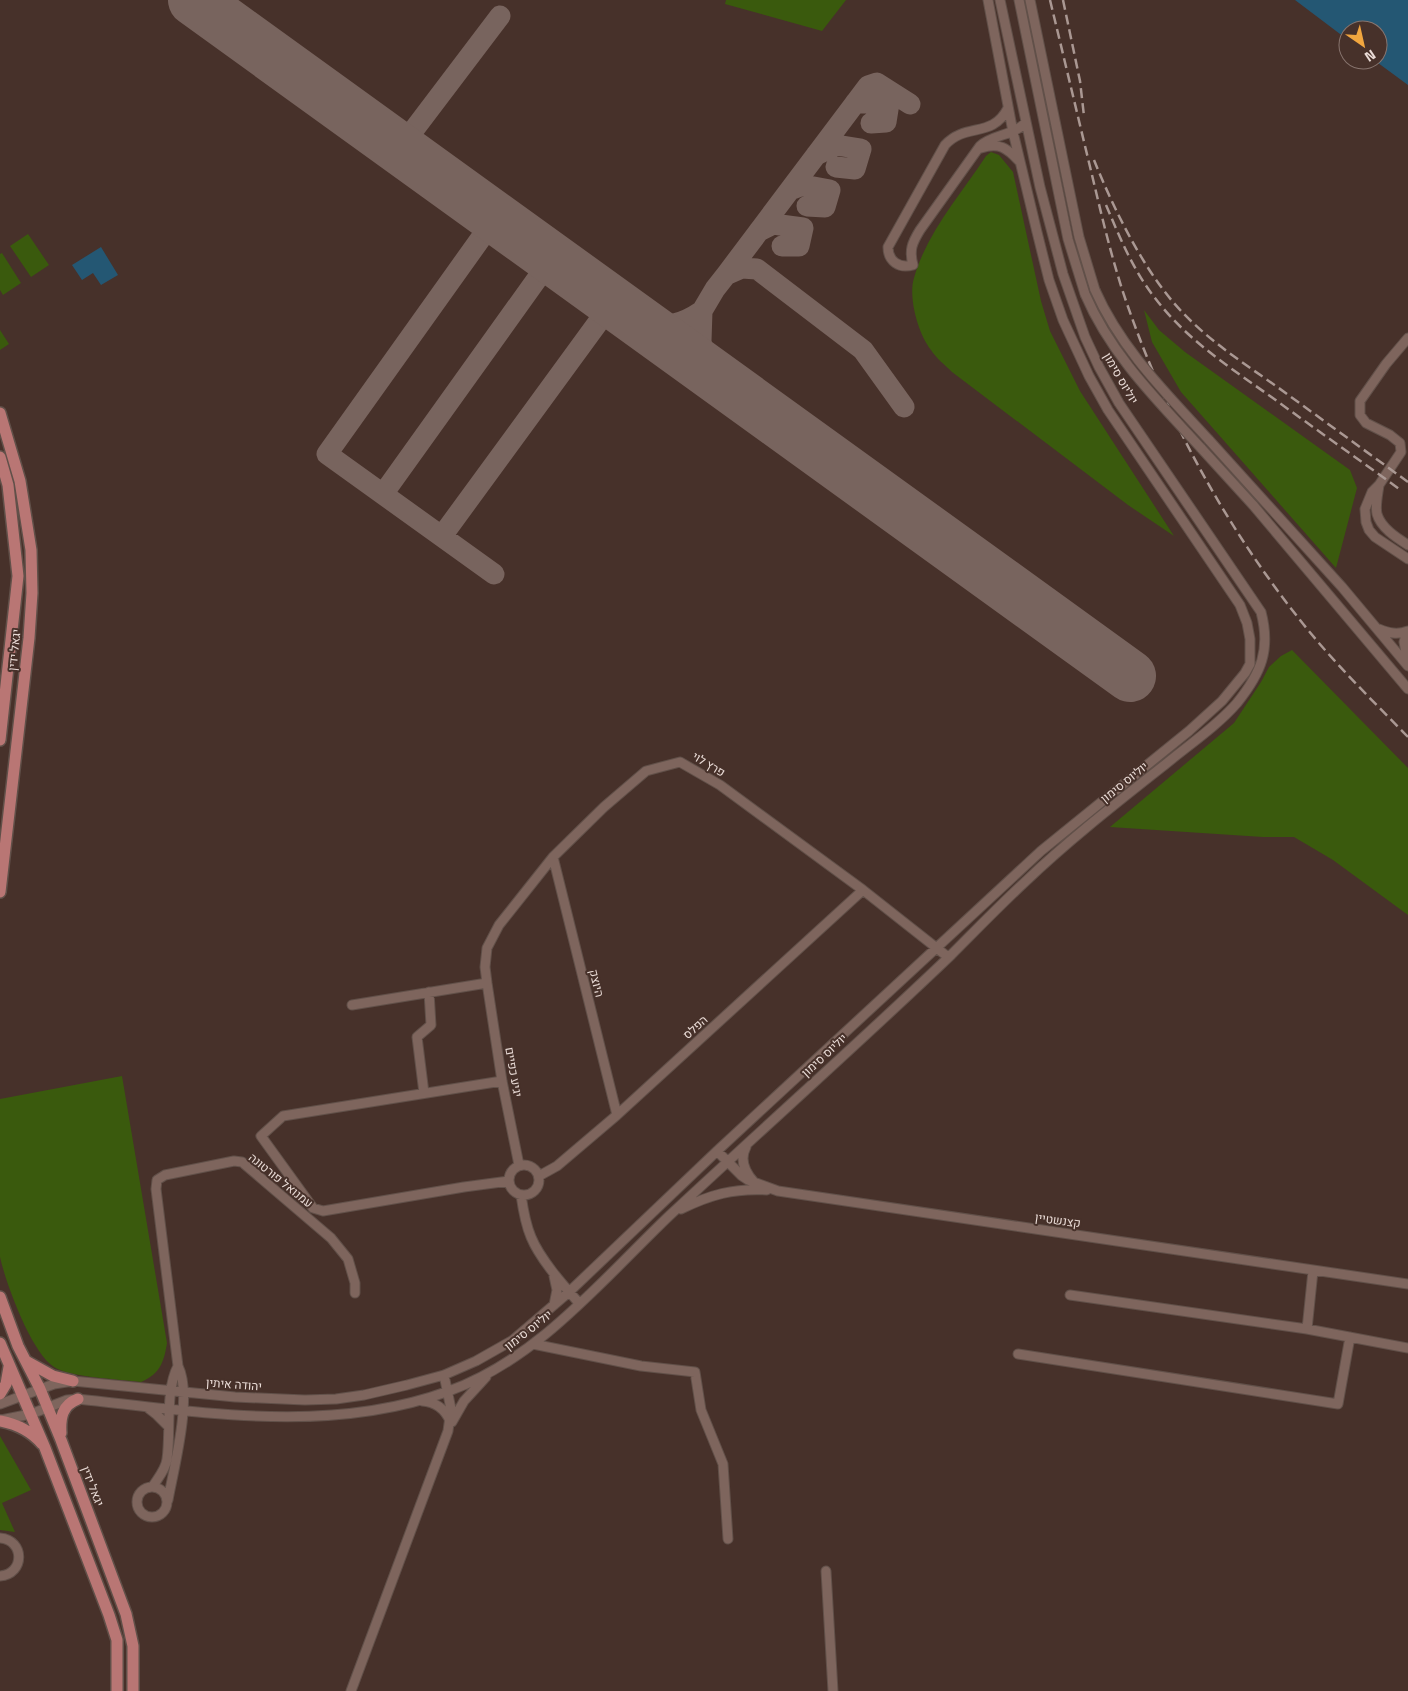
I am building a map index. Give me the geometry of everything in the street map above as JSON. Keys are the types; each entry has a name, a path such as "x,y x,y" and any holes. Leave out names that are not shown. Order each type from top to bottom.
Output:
{"main road":[{"name":"יגאל ידין","path":"0,413 20,481 31,550 32,593 28,648 0,892"},
{"name":"יגאל ידין","path":"0,457 8,485 18,576 0,740"},
{"name":"יגאל ידין","path":"0,1298 8,1322 48,1407 126,1614 133,1646 133,1691"},
{"path":"0,1343 45,1448 114,1629 118,1652 117,1691"},
{"path":"26,1360 47,1373 72,1381"},
{"path":"0,1394 6,1384 10,1365"},
{"path":"61,1440 62,1412 69,1403 78,1399"},
{"path":"0,1421 26,1431 39,1440 45,1448"}],"street":[{"name":"יוליוס סימון","path":"444,1375 498,1349 553,1307 717,1151 1041,851 1189,731 1222,701 1246,673 1250,664 1251,653 1247,623 1240,605 1108,410 1074,345 1049,280 1013,132 988,0"},
{"name":"יוליוס סימון","path":"448,1392 494,1369 533,1344 579,1303 948,957 1027,880 1234,707 1260,667 1265,648 1261,612 1119,403 1099,367 1074,310 1040,187 1000,0"},
{"path":"1019,0 1068,239 1085,294 1105,334 1126,364 1253,505 1408,689"},
{"path":"1030,0 1079,237 1095,290 1114,328 1134,357 1408,665"},
{"path":"1008,108 1003,117 994,126 960,134 945,145 888,247 889,257 893,262 903,266 913,265 911,255 912,244 978,149 989,139 1013,132 1026,122"},
{"path":"978,149 987,146 1000,146 1011,152 1020,162"},
{"path":"1408,338 1386,364 1360,401 1360,415 1366,422 1390,434 1400,443 1401,452 1379,485 1372,492 1365,509 1366,522 1374,537 1408,559"},
{"path":"1379,485 1377,514 1382,524 1392,535 1408,545"},
{"path":"1377,628 1389,633 1407,632 1404,642 1408,665"},
{"name":"פרץ לוי","path":"487,983 485,967 487,948 498,925 553,857 604,807 646,771 680,762 720,785 863,890 948,957"},
{"name":"היוצק","path":"553,857 616,1115"},
{"name":"הפלס","path":"539,1176 557,1166 616,1115 863,890"},
{"path":"919,934 938,938 954,931"},
{"path":"919,934 927,949 924,960"},
{"path":"352,1005 487,983"},
{"name":"יגיע כפיים","path":"487,983 502,1081 519,1165"},
{"path":"424,1093 417,1037 431,1025 429,992"},
{"path":"502,1081 283,1116 261,1136 313,1208 323,1211 464,1186 509,1181"},
{"path":"747,1144 742,1155 743,1164 756,1184"},
{"name":"קצנשטיין","path":"717,1151 742,1176 756,1184 778,1191 1408,1284"},
{"name":"עמנואל פורטונה","path":"168,1500 178,1446 184,1392 182,1373 178,1366 156,1190 157,1180 165,1175 234,1161 242,1162 331,1238 348,1259 355,1283 355,1293"},
{"path":"519,1165 529,1165 539,1176 539,1182 535,1190 521,1195 512,1190 509,1181 511,1171 519,1165"},
{"path":"672,1214 718,1193 744,1190 778,1191"},
{"path":"521,1195 526,1221 532,1238 552,1271 579,1303"},
{"path":"552,1271 557,1290 553,1307"},
{"path":"1307,1330 1313,1271"},
{"path":"1070,1295 1307,1330 1408,1348"},
{"path":"1018,1354 1338,1404 1350,1337"},
{"path":"533,1344 641,1366 695,1372 701,1410 723,1464 728,1539"},
{"name":"עמנואל פורטונה","path":"153,1486 167,1460 172,1391 174,1374 178,1366"},
{"path":"351,1691 448,1432 464,1401 473,1389 494,1369"},
{"path":"444,1375 451,1409 448,1432"},
{"name":"יהודה איתין","path":"0,1404 54,1384 72,1381 235,1397 305,1400 336,1399 364,1395 407,1386 444,1375"},
{"path":"0,1421 31,1414 67,1400 78,1399 236,1415 301,1418 364,1412 448,1392"},
{"path":"412,1402 434,1403 446,1413 450,1421"},
{"path":"146,1406 168,1426"},
{"path":"153,1486 164,1492 168,1500 165,1510 151,1517 141,1513 137,1504 139,1493 147,1487 153,1486"},
{"path":"0,1538 9,1540 14,1544 18,1549 19,1558 18,1564 13,1571 0,1576"},
{"path":"826,1571 832,1691"}],"green space":[{"path":"726,0 846,0 822,31 725,4"},
{"path":"991,152 999,155 1013,172 1041,301 1050,331 1080,391 1174,536 1128,505 952,372 933,353 922,335 915,315 912,295 912,286 920,262 935,230 986,156"},
{"path":"28,234 49,265 31,277 10,246"},
{"path":"2,253 21,283 3,295 0,290 0,254"},
{"path":"1144,310 1159,330 1185,352 1350,470 1357,488 1336,568 1181,392 1152,342"},
{"path":"0,330 9,344 0,350"},
{"path":"1292,650 1408,768 1408,915 1333,860 1294,837 1263,837 1110,827 1234,723 1269,667 1281,656"},
{"path":"122,1076 167,1343 160,1367 153,1375 141,1382 72,1374 54,1367 45,1359 28,1333 14,1300 0,1257 0,1099"},
{"path":"0,1436 31,1490 2,1503 15,1532 0,1530"}],"water":[{"path":"1295,0 1408,0 1408,85 1388,70 1388,20 1338,20 1338,32"},
{"path":"101,247 118,275 101,285 93,273 82,280 72,265"}],"taxiway":[{"path":"400,148 500,16"},
{"path":"726,275 868,86 877,83 910,104"},
{"path":"855,103 889,103 886,122 871,123"},
{"path":"816,155 836,145 861,149 855,169 836,167"},
{"path":"790,190 803,185 830,190 825,207 807,206"},
{"path":"494,574 327,454 496,217"},
{"path":"759,231 773,224 803,228 799,246 782,246"},
{"path":"383,494 552,258"},
{"path":"715,376 704,358 701,341 702,311 726,275 742,268 757,269 863,350 904,407"},
{"path":"442,536 613,302"},
{"path":"642,323 674,324 687,320 702,311"}],"runway":[{"path":"194,0 1130,676"}],"railway":[{"path":"1050,0 1116,270 1142,344 1179,428 1222,507 1272,583 1326,651 1408,737"},
{"path":"1063,0 1080,81 1084,116"},
{"path":"1094,160 1128,234 1149,270 1184,314 1222,347 1408,482"},
{"path":"1106,205 1116,230 1140,276 1155,298 1180,327 1224,363 1402,491"}]}
